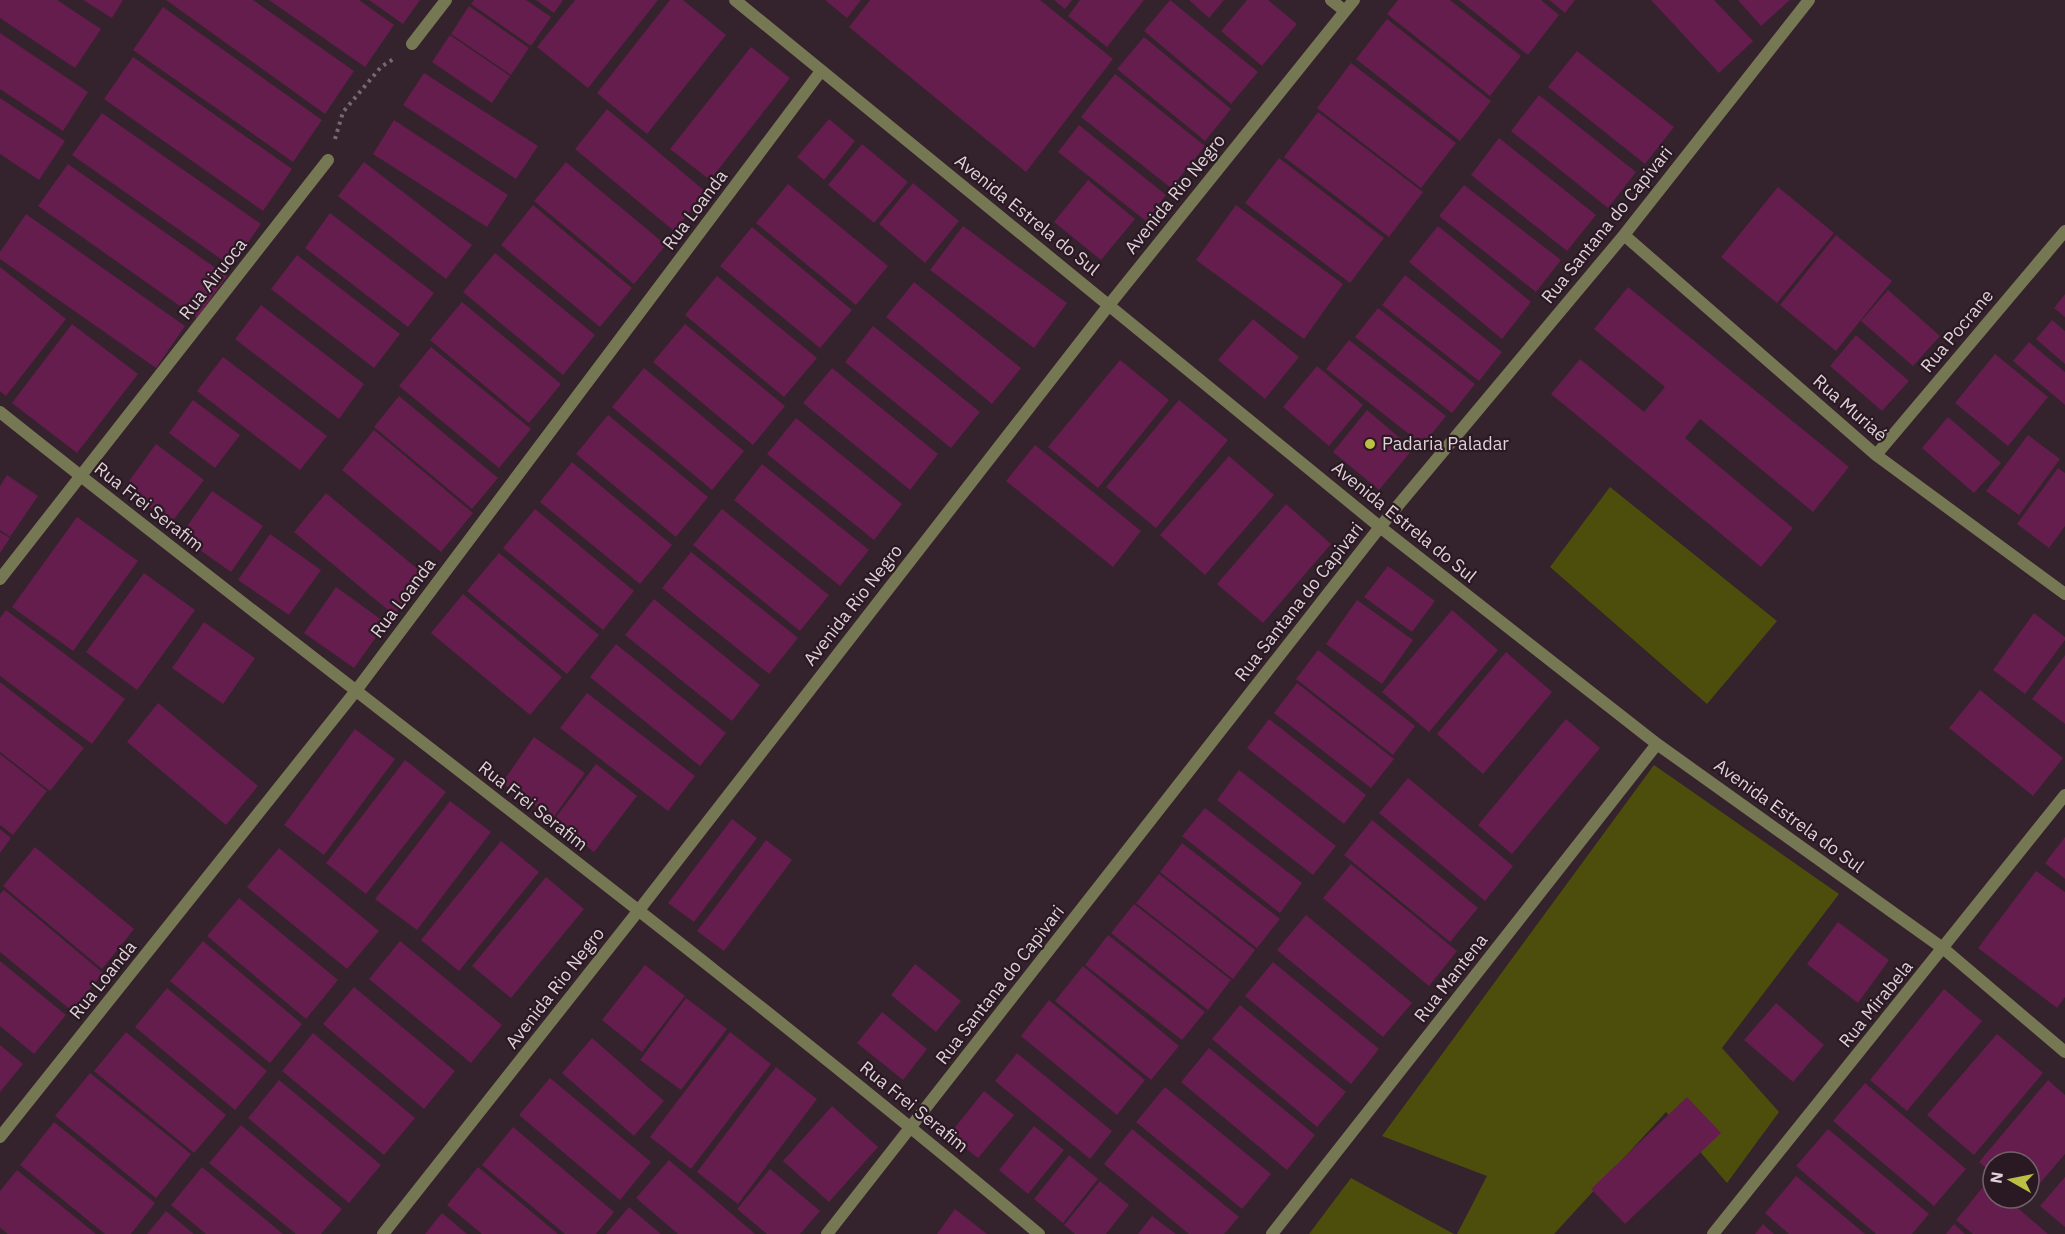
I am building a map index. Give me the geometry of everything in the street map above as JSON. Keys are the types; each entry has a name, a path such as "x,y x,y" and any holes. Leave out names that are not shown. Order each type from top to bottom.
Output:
{"street":[{"path":"412,44 446,0"},
{"name":"Avenida Estrela do Sul","path":"735,0 1380,527 1657,744 1944,949 2065,1052"},
{"path":"1331,0 1345,12"},
{"name":"Avenida Rio Negro","path":"383,1234 639,910 1109,305 1354,0"},
{"name":"Rua Santana do Capivari","path":"827,1234 1380,527 1624,235 1809,0"},
{"name":"Rua Loanda","path":"0,1137 355,692 821,70"},
{"name":"Rua Airuoca","path":"0,579 328,160"},
{"name":"Rua Pocrane","path":"1876,454 2065,231"},
{"name":"Rua Muriaé","path":"1624,235 1876,454 2065,594"},
{"name":"Rua Frei Serafim","path":"0,411 355,692 639,910 912,1127 1039,1234"},
{"name":"Rua Mantena","path":"1272,1234 1657,744"},
{"name":"Rua Mirabela","path":"1713,1234 1944,949 2065,795"}],"path":[{"path":"328,160 343,112 381,68 412,44"}],"shaded area":[{"path":"1610,487 1777,621 1707,704 1550,567"},
{"path":"1654,765 1839,894 1722,1048 1779,1112 1727,1183 1666,1112 1554,1234 1457,1234 1487,1176 1382,1136"},
{"path":"1351,1178 1454,1234 1309,1234"}],"building":[{"path":"0,0 57,0 101,29 75,68 0,18"},
{"path":"83,0 123,0 112,18"},
{"path":"166,0 253,0 354,71 325,114"},
{"path":"269,0 359,0 394,25 365,67"},
{"path":"369,0 420,0 403,24"},
{"path":"474,0 526,0 551,17 531,46 471,4"},
{"path":"536,0 563,0 554,13"},
{"path":"575,0 658,0 588,88 537,47"},
{"path":"670,0 683,0 726,35 647,134 597,93"},
{"path":"825,0 861,0 847,18"},
{"path":"870,0 1040,0 1113,59 1026,172 849,27"},
{"path":"1054,0 1072,0 1065,9"},
{"path":"1080,0 1144,0 1107,47 1068,16"},
{"path":"1170,0 1258,72 1231,104 1144,31"},
{"path":"1189,0 1224,0 1209,18"},
{"path":"1247,0 1268,0 1297,24 1262,66 1221,31"},
{"path":"1398,0 1450,0 1521,56 1490,96 1387,14"},
{"path":"1459,0 1541,0 1559,15 1528,55"},
{"path":"1549,0 1575,0 1565,13"},
{"path":"1651,0 1714,0 1753,41 1719,73"},
{"path":"1738,0 1790,0 1761,26"},
{"path":"469,6 529,48 511,75 451,34"},
{"path":"163,7 322,120 293,162 133,50"},
{"path":"1387,19 1491,101 1460,141 1356,59"},
{"path":"0,33 88,92 63,131 0,89"},
{"path":"450,35 510,76 492,103 432,62"},
{"path":"1144,37 1231,109 1205,141 1117,69"},
{"path":"751,47 790,78 710,180 670,149"},
{"path":"1577,51 1674,127 1645,164 1548,87"},
{"path":"133,57 292,169 263,211 104,99"},
{"path":"1351,63 1456,143 1421,188 1317,108"},
{"path":"424,73 538,146 516,179 403,105"},
{"path":"1115,74 1205,146 1171,188 1081,117"},
{"path":"1539,95 1636,172 1608,208 1511,131"},
{"path":"0,98 65,141 39,180 0,154"},
{"path":"607,109 706,192 674,231 575,149"},
{"path":"1318,112 1423,192 1389,237 1284,157"},
{"path":"102,113 261,224 231,266 72,155"},
{"path":"829,119 855,141 824,180 797,157"},
{"path":"394,120 508,195 487,227 373,154"},
{"path":"1079,125 1166,195 1146,221 1058,152"},
{"path":"1499,138 1596,215 1567,251 1471,175"},
{"path":"862,144 908,182 874,223 828,185"},
{"path":"1279,158 1384,238 1350,283 1245,203"},
{"path":"364,162 472,245 446,279 338,196"},
{"path":"566,162 666,245 634,284 534,201"},
{"path":"68,164 227,276 197,318 38,206"},
{"path":"1088,180 1135,219 1101,260 1054,222"},
{"path":"913,183 959,221 925,263 879,224"},
{"path":"788,184 888,266 856,305 756,223"},
{"path":"1464,185 1561,260 1536,292 1439,216"},
{"path":"1778,187 1834,233 1777,303 1721,257"},
{"path":"533,205 632,288 600,327 501,245"},
{"path":"1236,205 1343,284 1304,339 1196,260"},
{"path":"330,213 434,293 408,327 305,248"},
{"path":"26,214 185,326 156,368 0,259 0,252"},
{"path":"963,226 1067,303 1034,348 930,270"},
{"path":"1438,226 1531,302 1502,339 1409,262"},
{"path":"752,227 852,310 820,348 720,266"},
{"path":"1836,235 1892,281 1836,351 1780,305"},
{"path":"495,253 595,335 563,375 463,292"},
{"path":"297,255 400,334 374,368 271,289"},
{"path":"0,267 66,319 6,396 0,391"},
{"path":"1405,275 1502,352 1479,381 1382,305"},
{"path":"717,276 817,358 784,397 685,315"},
{"path":"914,282 1021,368 992,404 886,317"},
{"path":"1628,287 1849,467 1813,512 1700,419 1685,438 1793,528 1761,567 1551,394 1580,359 1644,412 1665,387 1594,329"},
{"path":"1888,290 1940,336 1913,366 1861,321"},
{"path":"2065,294 2065,317 2054,308"},
{"path":"462,302 561,384 529,423 430,340"},
{"path":"261,305 364,384 339,419 235,339"},
{"path":"1378,308 1475,384 1452,413 1355,337"},
{"path":"1253,319 1299,357 1265,399 1218,360"},
{"path":"2052,320 2065,331 2065,364 2036,339"},
{"path":"72,324 138,374 77,453 12,403"},
{"path":"685,324 785,406 753,445 653,362"},
{"path":"873,326 980,412 951,448 845,362"},
{"path":"1856,335 1909,381 1882,411 1830,366"},
{"path":"1349,340 1446,416 1423,445 1326,369"},
{"path":"2029,342 2065,372 2065,405 2013,361"},
{"path":"431,347 531,429 499,468 399,386"},
{"path":"1995,354 2048,397 2008,446 1955,403"},
{"path":"223,357 327,436 300,470 197,391"},
{"path":"1120,360 1169,400 1098,488 1048,447"},
{"path":"1317,366 1363,405 1329,446 1283,407"},
{"path":"644,368 744,451 712,490 612,407"},
{"path":"832,368 938,454 910,490 803,403"},
{"path":"399,396 498,478 472,509 374,427"},
{"path":"193,400 240,435 215,468 169,433"},
{"path":"1179,400 1228,440 1156,528 1106,487"},
{"path":"1367,410 1413,449 1379,490 1333,452"},
{"path":"608,415 708,497 676,537 576,454"},
{"path":"1948,417 2001,463 1974,493 1922,448"},
{"path":"796,418 902,504 874,540 767,454"},
{"path":"374,430 473,513 441,552 342,470"},
{"path":"2028,435 2060,459 2019,515 1986,491"},
{"path":"156,444 204,480 171,523 124,488"},
{"path":"1035,445 1141,531 1113,567 1006,481"},
{"path":"1229,456 1274,495 1205,575 1160,535"},
{"path":"572,462 672,545 640,584 540,502"},
{"path":"762,464 869,550 840,586 734,500"},
{"path":"2058,468 2065,473 2065,526 2049,548 2017,524"},
{"path":"7,475 38,496 10,537 0,530 0,486"},
{"path":"212,491 263,526 231,572 180,536"},
{"path":"326,493 426,576 394,615 294,532"},
{"path":"1286,504 1331,544 1263,623 1217,584"},
{"path":"535,509 634,591 603,630 503,548"},
{"path":"722,509 829,595 800,631 693,545"},
{"path":"77,517 138,561 73,651 12,607"},
{"path":"0,532 10,538 0,553"},
{"path":"270,534 321,570 289,615 238,580"},
{"path":"691,552 798,638 769,674 662,588"},
{"path":"499,553 599,635 567,674 467,591"},
{"path":"1388,566 1435,601 1412,632 1364,597"},
{"path":"144,573 195,610 137,690 86,652"},
{"path":"336,587 386,623 354,668 304,633"},
{"path":"463,594 562,677 530,715 431,633"},
{"path":"654,599 760,685 732,721 625,635"},
{"path":"1357,600 1413,640 1382,684 1326,644"},
{"path":"6,610 125,699 92,744 0,676 0,618"},
{"path":"1452,610 1498,650 1429,732 1382,692"},
{"path":"2034,613 2065,637 2065,640 2025,694 1993,670"},
{"path":"204,622 255,658 223,704 172,668"},
{"path":"616,644 726,733 700,766 590,677"},
{"path":"1318,650 1415,726 1393,755 1296,679"},
{"path":"1506,652 1552,692 1483,774 1437,734"},
{"path":"2065,655 2065,724 2032,699"},
{"path":"0,682 84,748 50,791 0,752"},
{"path":"1297,683 1394,759 1371,788 1274,713"},
{"path":"1980,690 2063,758 2033,796 1949,728"},
{"path":"587,693 695,776 668,811 560,728"},
{"path":"158,703 258,786 226,825 127,742"},
{"path":"1269,719 1366,795 1344,824 1247,748"},
{"path":"1566,719 1600,748 1512,854 1478,825"},
{"path":"355,729 395,759 324,855 284,825"},
{"path":"534,737 585,773 553,818 502,783"},
{"path":"0,754 47,791 13,835 0,825"},
{"path":"405,760 446,792 366,894 326,863"},
{"path":"596,764 637,796 594,852 553,821"},
{"path":"1239,770 1336,846 1313,875 1217,800"},
{"path":"1408,778 1513,866 1485,901 1379,813"},
{"path":"450,801 491,832 417,930 375,899"},
{"path":"1205,808 1302,883 1280,913 1182,836"},
{"path":"732,819 757,838 694,922 668,903"},
{"path":"1372,820 1478,908 1450,942 1344,855"},
{"path":"0,829 11,838 0,853"},
{"path":"2065,837 2065,879 2045,863"},
{"path":"766,840 792,860 724,951 697,931"},
{"path":"501,841 539,872 459,971 421,940"},
{"path":"1182,843 1280,919 1257,948 1160,872"},
{"path":"35,847 134,929 102,969 3,886"},
{"path":"279,848 379,931 347,969 247,887"},
{"path":"1351,864 1457,951 1429,986 1323,898"},
{"path":"2036,871 2065,892 2065,997 2057,1008 1978,948"},
{"path":"1159,874 1255,950 1233,979 1136,903"},
{"path":"546,877 584,909 511,998 472,966"},
{"path":"4,890 103,973 72,1011 0,952 0,894"},
{"path":"239,898 338,980 306,1019 207,936"},
{"path":"1134,904 1231,980 1208,1010 1111,933"},
{"path":"1306,915 1412,1003 1383,1037 1277,950"},
{"path":"1838,922 1889,960 1858,1003 1807,964"},
{"path":"1108,935 1205,1012 1182,1040 1085,965"},
{"path":"203,941 302,1024 270,1063 170,981"},
{"path":"400,941 502,1025 471,1063 369,979"},
{"path":"0,961 66,1015 34,1054 0,1026"},
{"path":"1273,962 1379,1049 1351,1084 1245,996"},
{"path":"915,964 961,1001 936,1032 891,995"},
{"path":"645,965 685,996 642,1052 602,1020"},
{"path":"1083,966 1179,1046 1151,1080 1055,1001"},
{"path":"354,987 455,1071 424,1109 323,1024"},
{"path":"167,988 267,1071 235,1110 135,1027"},
{"path":"1944,989 1982,1021 1907,1111 1870,1080"},
{"path":"686,998 727,1029 681,1090 640,1060"},
{"path":"1049,1000 1145,1080 1117,1115 1021,1036"},
{"path":"1776,1003 1824,1045 1793,1082 1744,1040"},
{"path":"1240,1005 1346,1092 1317,1127 1212,1039"},
{"path":"882,1012 927,1049 903,1080 857,1043"},
{"path":"126,1032 226,1115 194,1153 94,1071"},
{"path":"730,1032 771,1064 691,1169 650,1137"},
{"path":"313,1033 415,1118 384,1155 282,1071"},
{"path":"1997,1034 2043,1073 1974,1155 1927,1115"},
{"path":"592,1038 664,1101 634,1136 562,1073"},
{"path":"0,1045 23,1064 0,1092"},
{"path":"1209,1048 1315,1135 1287,1170 1181,1082"},
{"path":"1017,1053 1112,1131 1090,1159 995,1081"},
{"path":"776,1067 817,1099 738,1204 697,1172"},
{"path":"90,1073 191,1154 156,1198 55,1116"},
{"path":"550,1078 651,1162 620,1200 519,1115"},
{"path":"279,1080 381,1165 349,1203 248,1118"},
{"path":"2048,1080 2065,1095 2065,1154 2041,1182 2041,1150 1989,1150"},
{"path":"1865,1083 1966,1169 1934,1206 1833,1121"},
{"path":"1165,1087 1271,1174 1242,1209 1136,1122"},
{"path":"984,1091 1014,1115 978,1158 949,1135"},
{"path":"1687,1097 1721,1133 1625,1224 1591,1189"},
{"path":"832,1106 878,1147 829,1202 783,1161"},
{"path":"54,1122 155,1203 131,1234 105,1234 20,1165"},
{"path":"241,1125 342,1209 321,1234 296,1234 209,1163"},
{"path":"1034,1126 1064,1150 1028,1194 999,1170"},
{"path":"513,1127 614,1212 596,1234 565,1234 482,1165"},
{"path":"1132,1129 1239,1217 1224,1234 1189,1234 1104,1164"},
{"path":"1828,1129 1929,1214 1912,1234 1876,1234 1796,1166"},
{"path":"1069,1155 1098,1179 1063,1223 1034,1199"},
{"path":"669,1160 755,1234 678,1234 636,1198"},
{"path":"202,1167 283,1234 206,1234 171,1205"},
{"path":"478,1167 558,1234 482,1234 447,1205"},
{"path":"770,1169 820,1211 800,1234 767,1234 737,1209"},
{"path":"17,1170 96,1234 8,1234 0,1228 0,1191"},
{"path":"1796,1176 1865,1234 1789,1234 1765,1213"},
{"path":"2065,1177 2065,1227 2041,1205"},
{"path":"1100,1181 1129,1205 1106,1234 1075,1234 1064,1225"},
{"path":"1981,1189 1981,1210 2020,1210 2048,1234 1973,1234 1956,1220"},
{"path":"629,1207 661,1234 606,1234"},
{"path":"955,1209 987,1234 937,1234"},
{"path":"166,1211 194,1234 147,1234"},
{"path":"442,1213 467,1234 425,1234"},
{"path":"1152,1216 1176,1234 1138,1234"},
{"path":"1763,1224 1774,1234 1755,1234"},
{"path":"1954,1224 1965,1234 1946,1234"}],"place":[{"name":"Padaria Paladar","path":"1370,444"}]}
